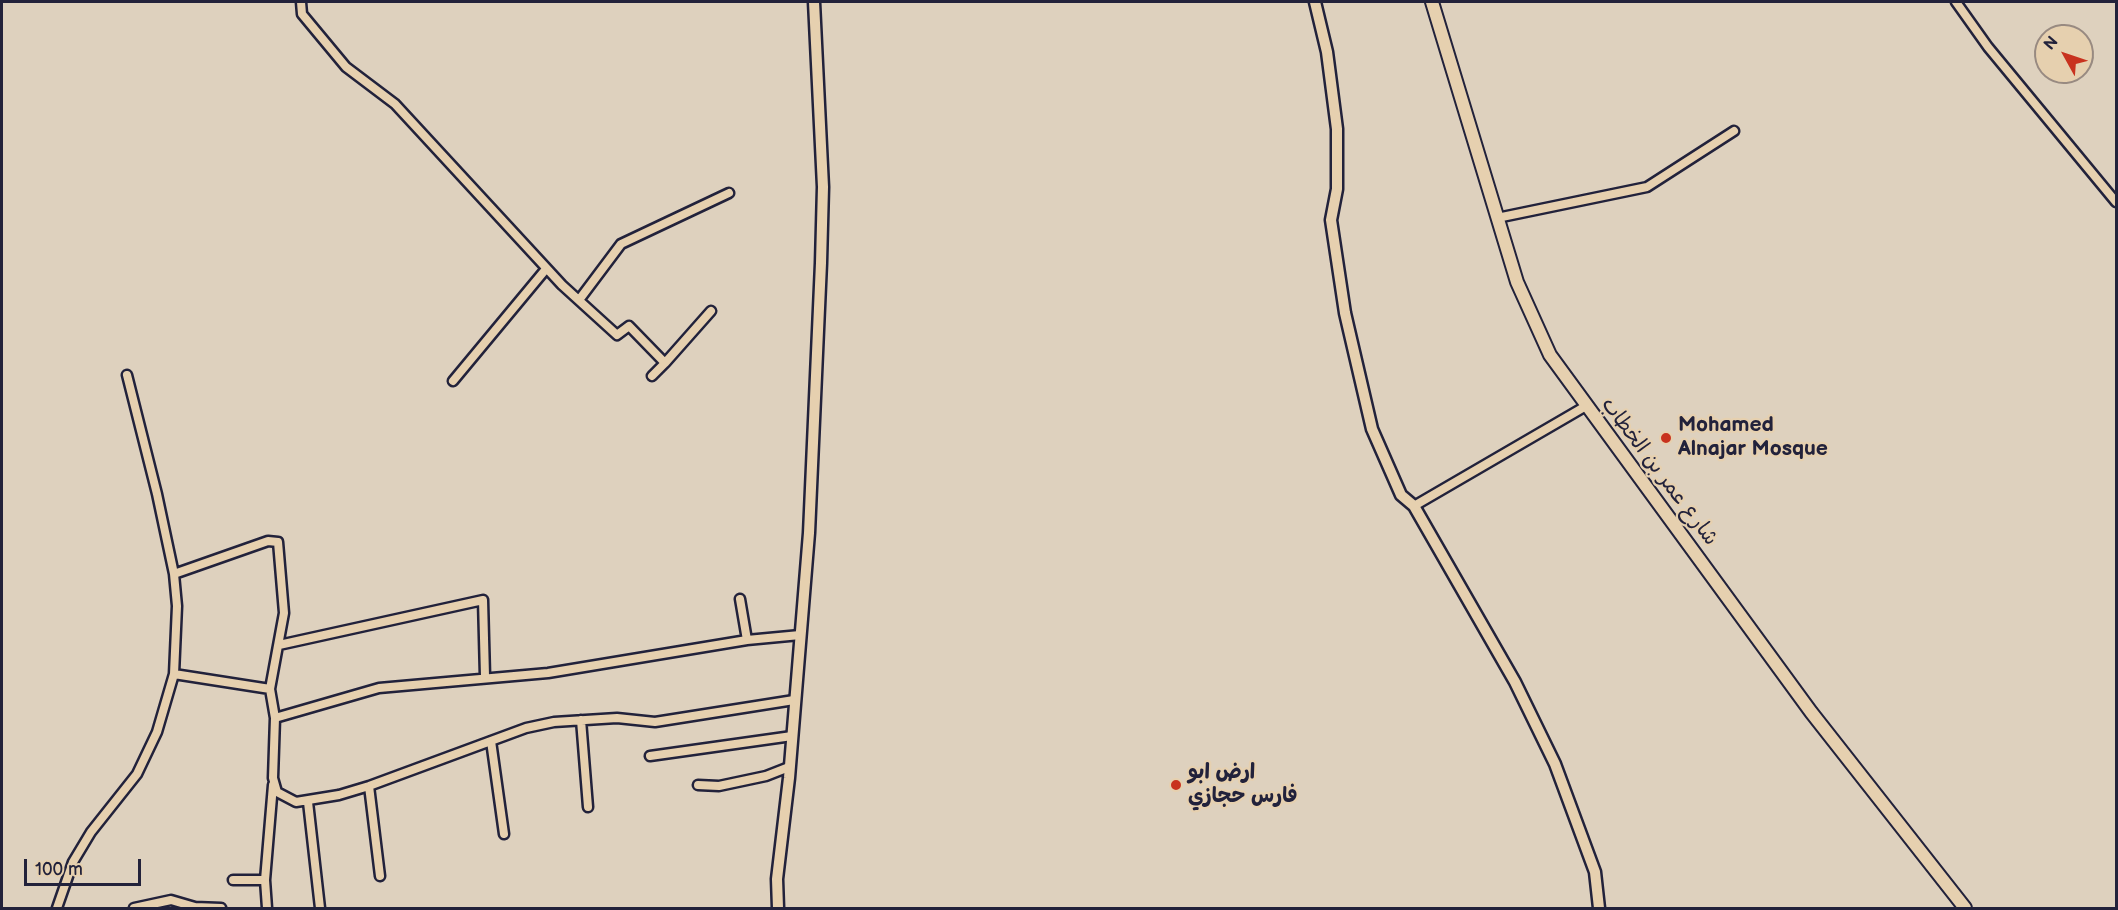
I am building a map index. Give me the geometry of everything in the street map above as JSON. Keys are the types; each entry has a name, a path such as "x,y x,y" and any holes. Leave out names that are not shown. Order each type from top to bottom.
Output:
{"main road":[{"name":"شارع عمر بن الخطاب","path":"1432,2 1517,282 1551,355 1811,712 1965,909"}],"street":[{"path":"301,2 302,14 346,67 395,104 546,268 617,335 629,326 665,363"},
{"path":"778,909 777,879 809,533 823,187 814,2"},
{"path":"1315,2 1327,52 1337,129 1337,189 1331,220 1346,313 1372,429 1401,495 1414,506 1515,682 1556,764 1595,872 1599,909"},
{"path":"1956,2 1988,47 2116,202"},
{"path":"1497,218 1647,187 1734,131"},
{"path":"579,300 621,244 729,193"},
{"path":"453,381 546,268"},
{"path":"652,376 711,311"},
{"path":"57,909 73,862 91,832 137,774 157,732 174,674 177,615 174,574 158,494 127,375"},
{"path":"1414,506 1586,406"},
{"path":"174,574 268,541 278,542 284,613 270,689 275,718 265,880 267,909"},
{"path":"740,599 747,640"},
{"path":"279,645 483,600 485,676"},
{"path":"275,718 379,688 485,676 548,673 747,640 800,635"},
{"path":"174,674 270,689"},
{"path":"273,778 277,792 283,797 296,802 308,802 369,786 526,729 580,720 617,718 655,722 795,700"},
{"path":"580,720 588,807"},
{"path":"650,756 792,736"},
{"path":"491,741 504,834"},
{"path":"698,785 719,786 766,776 789,767"},
{"path":"369,786 380,876"},
{"path":"308,802 320,909"},
{"path":"233,880 265,880"},
{"path":"134,909 171,900 195,907 221,909"}],"place":[{"name":"Mohamed Alnajar Mosque","path":"1666,438"},
{"name":"ارض ابو فارس حجازي","path":"1176,785"}]}
